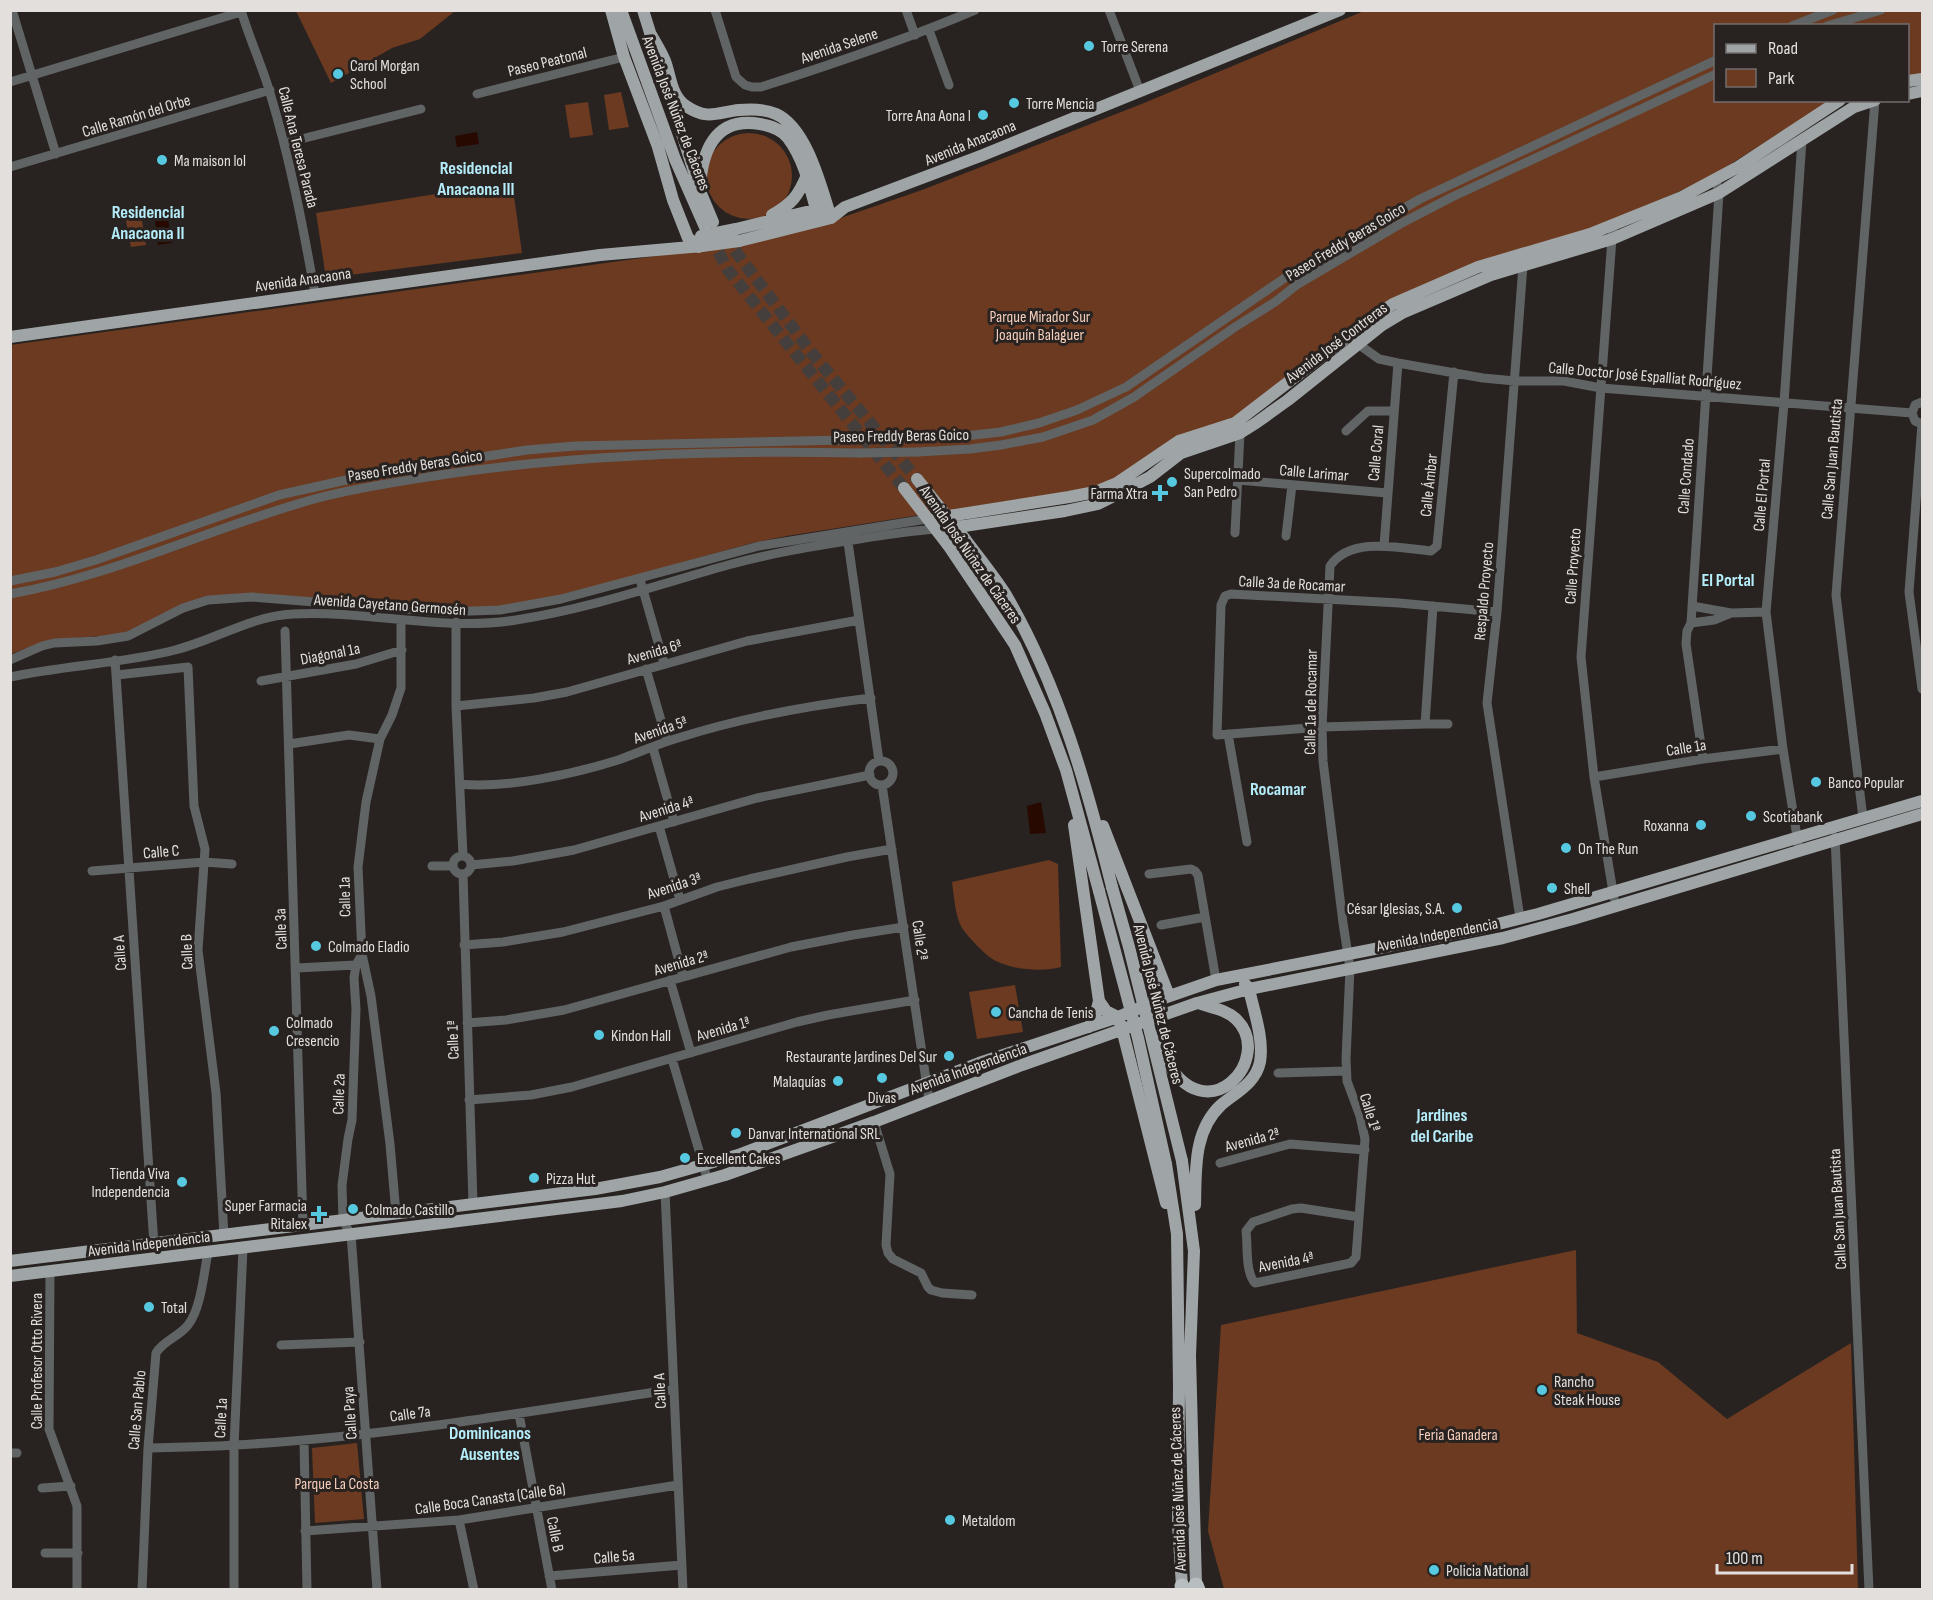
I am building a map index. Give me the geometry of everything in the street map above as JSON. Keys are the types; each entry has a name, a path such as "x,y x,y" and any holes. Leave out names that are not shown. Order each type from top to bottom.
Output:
{"main road":[{"path":"611,10 624,57 658,147 673,200 701,236"},
{"name":"Avenida José Núñez de Cáceres","path":"621,10 701,236"},
{"name":"Avenida José Núñez de Cáceres","path":"643,10 700,190 701,236"},
{"name":"Avenida Anacaona","path":"10,337 600,255 701,236 737,235 823,214 973,159 1340,10"},
{"path":"650,33 665,61 675,92 687,106 708,115 737,110 763,110 775,113 786,120 804,144 823,214"},
{"name":"Avenida José Contreras","path":"944,529 1098,504 1150,477 1181,453 1240,433 1288,400 1393,304 1499,260 1590,234 1643,214 1716,180 1837,102"},
{"name":"Avenida José Contreras","path":"936,518 1095,492 1117,483 1179,441 1235,423 1353,340 1401,313 1471,282 1612,239 1719,194 1854,106 1868,102"},
{"path":"700,190 700,171 704,155 711,141 722,130 736,124 754,123 772,126 787,137 807,175 823,214"},
{"path":"757,223 784,209 792,202 799,194 807,175"},
{"name":"Avenida Anacaona","path":"737,235 757,223 823,214"},
{"name":"Avenida José Núñez de Cáceres","path":"917,479 1005,594 1041,662 1061,709 1082,771 1105,889 1167,1164 1177,1234 1178,1525 1189,1588"},
{"name":"Avenida José Núñez de Cáceres","path":"904,488 948,545 1015,645 1045,713 1105,889 1129,947 1182,1161 1194,1251 1190,1356 1189,1588"},
{"path":"1066,770 1099,1001 1095,1017 1089,1027"},
{"path":"1082,771 1170,996"},
{"name":"Avenida Independencia","path":"10,1262 622,1185 738,1155 1216,980 1452,934 1520,918 1923,801"},
{"name":"Avenida Independencia","path":"10,1276 622,1201 665,1192 708,1181 1197,1003 1249,989 1503,938 1615,907 1923,814"},
{"path":"1452,934 1455,947"},
{"path":"1129,947 1165,1058 1179,1080 1187,1087 1199,1091 1220,1089 1230,1084 1244,1067 1248,1047 1243,1027 1224,1011 1197,1003"},
{"path":"1194,1251 1198,1143 1220,1106 1251,1080 1260,1064 1261,1045 1249,989 1240,975"},
{"path":"1099,1001 1106,1011 1118,1017 1122,1029 1152,1144 1177,1254"},
{"path":"1017,1051 1022,1065"},
{"path":"174,1242 175,1256"},
{"path":"94,1252 95,1266"}],"street":[{"path":"12,10 57,154"},
{"name":"Avenida Selene","path":"715,10 736,77 745,85 752,87 761,87 844,61 975,10"},
{"path":"906,10 915,35"},
{"path":"1110,10 1140,91"},
{"path":"1797,24 1833,10"},
{"path":"1834,24 1881,10"},
{"path":"10,82 241,11"},
{"name":"Calle Ana Teresa Parada","path":"241,11 270,90 285,142 315,294"},
{"path":"928,30 949,85"},
{"name":"Paseo Peatonal","path":"477,94 624,57"},
{"name":"Paseo Freddy Beras Goico","path":"10,581 55,572 96,560 279,495 382,472 527,450 575,446 956,437 1001,432 1039,423 1077,410 1126,387 1295,271 1420,199 1714,61"},
{"name":"Paseo Freddy Beras Goico","path":"10,594 80,579 283,508 376,485 564,459 664,455 917,452 970,449 1043,437 1093,420 1134,397 1298,284 1367,242 1452,197 1714,75"},
{"name":"Calle Ramón del Orbe","path":"10,167 270,90"},
{"name":"Calle San Juan Bautista","path":"1863,818 1836,595 1875,102"},
{"path":"285,142 421,109"},
{"path":"1577,124 1583,136"},
{"name":"Calle El Portal","path":"1799,851 1783,749 1766,612 1784,403 1802,140"},
{"name":"Calle Condado","path":"1703,759 1686,644 1687,631 1691,623 1706,396 1719,194 1716,180"},
{"name":"Calle Proyecto","path":"1613,225 1581,657 1594,777 1615,907"},
{"name":"Respaldo Proyecto","path":"1520,918 1487,703 1497,612 1523,265"},
{"name":"Calle Doctor José Espalliat Rodríguez","path":"1353,340 1378,358 1483,378 1515,381 1564,381 1601,388 1912,413"},
{"name":"Calle Coral","path":"1384,546 1398,363"},
{"name":"Calle Ámbar","path":"1384,546 1431,551 1437,546 1454,372"},
{"path":"1923,402 1915,405 1912,413 1915,421 1922,424 1909,592 1923,689"},
{"path":"1346,431 1368,411 1394,411"},
{"path":"1235,533 1240,433"},
{"name":"Calle Larimar","path":"1238,480 1387,493"},
{"path":"1286,536 1292,485"},
{"name":"Avenida Cayetano Germosén","path":"10,660 54,643 97,641 128,636 183,608 208,600 252,597 456,612 500,610 540,603 759,546 936,518"},
{"name":"Avenida Cayetano Germosén","path":"10,677 179,649 238,627 280,615 328,614 456,625 517,620 573,609 765,556 892,534 944,529"},
{"path":"847,531 879,761"},
{"name":"Calle 1a de Rocamar","path":"1350,968 1323,761 1322,727 1327,600 1330,566 1337,558 1361,548 1384,546"},
{"path":"640,578 664,663"},
{"name":"Calle 3a de Rocamar","path":"1228,734 1217,735 1221,605 1225,596 1231,594 1497,612"},
{"path":"1425,724 1432,606"},
{"path":"1692,606 1731,613 1766,612"},
{"path":"456,612 456,706 463,856"},
{"path":"1691,623 1714,620 1731,613"},
{"name":"Calle 1a","path":"396,1214 390,1144 371,996 362,954 358,867 366,802 380,739 393,715 400,694 401,620"},
{"name":"Avenida 6ª","path":"456,706 534,698 567,692 747,641 860,620"},
{"name":"Calle 3a","path":"285,632 297,968 303,1226"},
{"name":"Diagonal 1a","path":"261,681 321,672 402,650"},
{"name":"Calle A","path":"115,660 154,1245"},
{"name":"Calle B","path":"117,675 188,667 194,806 205,849 198,951 216,1093 224,1236"},
{"path":"646,669 667,741"},
{"name":"Avenida 5ª","path":"460,784 482,786 567,774 616,761 667,741 752,717 871,698"},
{"path":"1247,842 1228,734 1322,727 1448,724"},
{"path":"289,744 349,735 380,739"},
{"path":"653,748 674,822"},
{"name":"Calle 1a","path":"1594,777 1703,759 1783,749"},
{"path":"879,761 888,763 893,771 890,780 882,785 871,780 870,775 870,768 879,761"},
{"name":"Avenida 4ª","path":"471,865 513,861 574,850 786,790 870,775"},
{"name":"Calle 2ª","path":"882,785 929,1100"},
{"path":"659,826 680,900"},
{"name":"Calle San Juan Bautista","path":"1834,827 1869,1590"},
{"name":"Avenida 3ª","path":"464,945 563,933 664,906 717,887 781,871 892,849"},
{"path":"453,866 458,873 468,872 471,865 469,860 463,856"},
{"path":"453,866 455,859 463,856"},
{"name":"Calle C","path":"92,871 204,862 232,864"},
{"path":"432,866 453,866"},
{"path":"1149,874 1191,869 1198,875 1216,980"},
{"name":"Calle 1ª","path":"463,874 473,1204"},
{"path":"664,906 683,976"},
{"path":"1161,925 1204,917"},
{"name":"Avenida 2ª","path":"467,1023 564,1010 792,947 904,927"},
{"name":"Calle 2a","path":"343,1221 342,1185 352,1120 356,1009 354,978 356,964 362,954"},
{"path":"297,968 356,964"},
{"name":"Calle 1ª","path":"1350,968 1346,1071 1349,1090 1364,1131 1365,1150 1356,1257 1351,1263"},
{"path":"670,980 691,1053"},
{"name":"Avenida 1ª","path":"469,1100 551,1092 828,1015 915,1000"},
{"path":"672,1059 708,1181"},
{"path":"1278,1073 1346,1071"},
{"path":"874,1122 890,1174 886,1245 888,1253 893,1259 921,1273 931,1290 972,1295"},
{"name":"Avenida 2ª","path":"1220,1163 1290,1144 1365,1150"},
{"name":"Calle A","path":"665,1192 683,1590"},
{"name":"Avenida 4ª","path":"1351,1263 1255,1283 1250,1274 1246,1231 1253,1222 1301,1208 1359,1217"},
{"path":"343,1221 351,1234"},
{"name":"Calle Paya","path":"351,1234 377,1590"},
{"name":"Calle 1a","path":"234,1590 234,1446 243,1248"},
{"name":"Calle San Pablo","path":"142,1590 148,1448 156,1353 187,1328 191,1322 208,1252"},
{"name":"Calle Profesor Otto Rivera","path":"50,1272 49,1429 77,1506 77,1590"},
{"path":"281,1346 360,1342"},
{"name":"Calle 7a","path":"148,1448 234,1446 365,1434 519,1414 674,1389"},
{"name":"Calle B","path":"519,1414 552,1590"},
{"path":"304,1440 307,1590"},
{"name":"Calle Boca Canasta (Calle 6a)","path":"305,1531 459,1520 678,1485"},
{"path":"42,1488 71,1486"},
{"path":"459,1520 474,1590"},
{"path":"45,1553 78,1553"},
{"name":"Calle 5a","path":"549,1576 682,1565"}],"green space":[{"name":"Carol Morgan School","path":"296,11 455,11 420,39 392,48 331,83"},
{"name":"Parque Mirador Sur Joaquín Balaguer","path":"1364,11 1922,11 1922,74 1909,77 1909,24 1714,24 1714,102 1829,102 1705,180 1608,223 1413,290 1240,414 1115,479 1090,488 752,543 573,593 515,605 456,610 231,596 133,630 114,635 49,640 11,654 10,345 743,244 826,223 922,190 1144,103"},
{"path":"621,92 629,127 609,130 604,95"},
{"path":"588,102 593,135 570,138 565,105"},
{"path":"749,133 766,136 785,152 789,159 792,176 789,193 773,212 766,216 749,219 732,216 713,200 709,193 706,176 709,159 725,140 732,136"},
{"path":"512,182 522,253 326,278 316,213"},
{"path":"141,214 146,245 131,247 125,216"},
{"path":"1049,860 1058,864 1061,967 1028,969 996,961 962,928 956,912 952,882"},
{"name":"Cancha de Tenis","path":"1015,985 1023,1032 977,1039 969,992"},
{"name":"Feria Ganadera","path":"1576,1250 1577,1333 1658,1362 1727,1419 1851,1343 1858,1589 1224,1589 1208,1531 1221,1325"},
{"name":"Parque La Costa","path":"357,1443 364,1519 315,1523 312,1448"}],"shaded area":[{"path":"477,132 479,144 457,147 455,136"},
{"path":"168,219 172,243 158,245 155,221"},
{"path":"1041,802 1046,833 1030,834 1027,806"}],"tunnel":[{"path":"710,236 728,270 904,488"},
{"path":"724,236 811,352 917,479"}],"place":[{"name":"Torre Serena","path":"1089,46"},
{"name":"Carol Morgan School","path":"338,74"},
{"name":"Torre Mencia","path":"1014,103"},
{"name":"Torre Ana Aona I","path":"983,115"},
{"name":"Ma maison lol","path":"162,160"},
{"name":"Supercolmado San Pedro","path":"1172,482"},
{"name":"Farma Xtra","path":"1160,493"},
{"name":"Banco Popular","path":"1816,782"},
{"name":"Scotiabank","path":"1751,816"},
{"name":"Roxanna","path":"1701,825"},
{"name":"On The Run","path":"1566,848"},
{"name":"Shell","path":"1552,888"},
{"name":"César Iglesias, S.A.","path":"1457,908"},
{"name":"Colmado Eladio","path":"316,946"},
{"name":"Cancha de Tenis","path":"996,1012"},
{"name":"Colmado Cresencio","path":"274,1031"},
{"name":"Kindon Hall","path":"599,1035"},
{"name":"Restaurante Jardines Del Sur","path":"949,1056"},
{"name":"Divas","path":"882,1078"},
{"name":"Malaquías","path":"838,1081"},
{"name":"Danvar International SRL","path":"736,1133"},
{"name":"Excellent Cakes","path":"685,1158"},
{"name":"Pizza Hut","path":"534,1178"},
{"name":"Tienda Viva Independencia","path":"182,1182"},
{"name":"Colmado Castillo","path":"353,1209"},
{"name":"Super Farmacia Ritalex","path":"319,1214"},
{"name":"Total","path":"149,1307"},
{"name":"Rancho Steak House","path":"1542,1390"},
{"name":"Metaldom","path":"950,1520"},
{"name":"Policia National","path":"1434,1570"}],"district":[{"name":"Residencial Anacaona III","path":"476,178"},
{"name":"Residencial Anacaona II","path":"148,222"},
{"name":"El Portal","path":"1728,580"},
{"name":"Rocamar","path":"1278,789"},
{"name":"Jardines del Caribe","path":"1442,1125"},
{"name":"Dominicanos Ausentes","path":"490,1443"}]}
